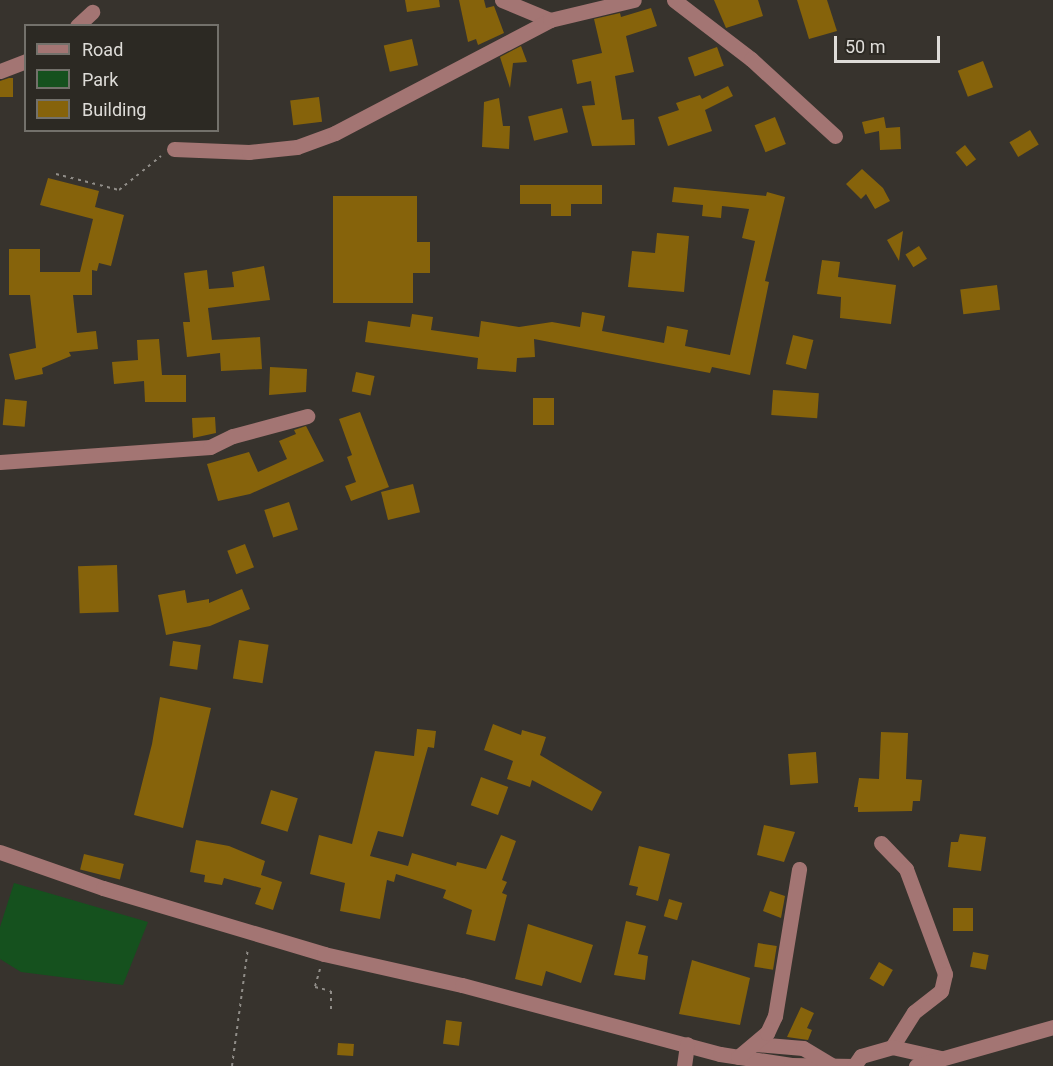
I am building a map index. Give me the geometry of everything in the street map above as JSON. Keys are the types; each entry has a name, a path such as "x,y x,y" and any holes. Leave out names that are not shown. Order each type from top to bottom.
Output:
{"street":[{"path":"502,0 550,20"},
{"path":"174,149 249,152 297,147 335,133 550,20 634,0"},
{"path":"674,0 751,59 835,136"},
{"path":"79,24 92,12"},
{"path":"0,71 24,62"},
{"path":"0,462 210,447 233,436 307,416"},
{"path":"881,843 906,869 945,974 941,991 914,1012 892,1047"},
{"path":"0,852 103,888 250,930 324,954 738,1056 791,1065 854,1066 861,1056 892,1047 947,1059"},
{"path":"738,1056 767,1033 775,1016 800,869"},
{"path":"916,1066 1053,1027"},
{"path":"684,1066 687,1044"},
{"path":"755,1044 803,1048 831,1065"}],"path":[{"path":"56,174 118,190 154,159 174,149"},
{"path":"232,1066 250,930"},
{"path":"324,954 315,987 331,991 331,1013"}],"green space":[{"path":"14,883 148,922 123,985 21,972 0,959 0,927"}],"building":[{"path":"405,0 439,0 440,7 407,12"},
{"path":"459,0 484,0 486,8 494,6 504,33 478,45 476,39 468,42"},
{"path":"714,0 758,0 763,16 726,28"},
{"path":"797,0 827,0 837,31 809,39"},
{"path":"651,8 657,26 626,36 634,72 615,76 622,120 634,119 635,145 592,146 582,106 595,105 591,81 577,84 572,60 602,53 594,19 620,13 621,17"},
{"path":"412,39 418,65 390,72 384,46"},
{"path":"521,46 527,62 513,63 510,88 500,57"},
{"path":"717,47 724,66 695,76 688,58"},
{"path":"983,61 993,87 968,97 958,71"},
{"path":"13,78 13,97 0,97 0,81"},
{"path":"728,86 733,96 705,110 712,131 668,146 658,117 679,110 676,103 700,95 702,99"},
{"path":"319,97 322,122 293,125 290,101"},
{"path":"499,98 503,126 510,126 509,149 482,147 484,102"},
{"path":"562,108 568,132 534,141 528,116"},
{"path":"775,117 786,144 765,152 755,125"},
{"path":"884,117 886,128 900,127 901,149 880,150 879,131 865,134 862,122"},
{"path":"1030,130 1039,145 1018,157 1009,142"},
{"path":"965,145 976,159 967,167 956,152"},
{"path":"862,169 883,188 890,201 875,209 866,194 861,199 846,184"},
{"path":"48,178 99,191 95,207 124,215 111,266 99,263 97,271 92,270 92,295 73,295 77,333 96,331 98,349 69,352 71,356 42,368 43,374 15,380 9,354 36,348 30,295 9,295 9,249 40,249 40,272 80,272 93,219 40,205"},
{"path":"520,185 602,185 602,204 571,204 571,216 551,216 551,204 520,204"},
{"path":"674,187 766,196 767,192 785,197 765,281 769,282 750,375 712,367 710,373 534,339 535,357 517,358 516,372 477,369 478,358 365,342 368,321 410,327 412,314 433,317 431,330 479,337 481,321 519,327 552,322 580,327 582,312 605,316 602,331 664,343 667,326 688,330 685,346 730,355 755,241 742,238 749,209 722,206 721,218 702,216 703,205 672,202"},
{"path":"333,196 417,196 417,242 430,242 430,273 413,273 413,303 333,303"},
{"path":"903,231 899,261 887,240"},
{"path":"657,233 689,236 684,292 628,287 632,251 655,253"},
{"path":"919,246 927,259 913,267 905,254"},
{"path":"822,260 840,262 838,277 896,285 891,324 840,318 841,297 817,294"},
{"path":"264,266 270,300 208,308 212,340 260,337 262,369 221,371 220,353 187,357 183,322 190,322 184,273 207,270 209,289 234,287 232,272"},
{"path":"997,285 1000,310 963,314 960,290"},
{"path":"793,335 813,340 806,369 786,364"},
{"path":"159,339 162,375 186,375 186,402 145,402 144,381 114,384 112,362 138,360 137,340"},
{"path":"270,367 307,369 306,392 269,395"},
{"path":"356,372 375,376 370,396 352,392"},
{"path":"773,390 819,393 817,418 771,415"},
{"path":"533,398 554,398 554,425 533,425"},
{"path":"5,399 27,401 25,427 3,425"},
{"path":"360,412 389,487 351,501 345,486 356,482 347,457 352,455 339,419"},
{"path":"215,417 216,433 193,438 192,418"},
{"path":"306,426 324,461 250,494 218,501 207,464 249,452 258,472 287,459 279,441 296,434 294,430"},
{"path":"413,484 420,512 388,520 381,492"},
{"path":"289,502 298,530 273,538 264,510"},
{"path":"245,544 254,567 236,574 227,551"},
{"path":"117,565 119,612 80,613 78,566"},
{"path":"242,589 250,609 210,626 166,635 158,595 185,590 187,603 209,599 209,603"},
{"path":"239,640 269,645 263,683 233,679"},
{"path":"173,641 201,645 197,670 170,666"},
{"path":"160,697 211,708 183,828 134,815 152,744"},
{"path":"493,724 521,735 522,730 546,737 540,755 602,792 592,811 532,780 530,787 507,779 513,761 484,750"},
{"path":"417,729 436,731 434,748 428,747 403,837 378,831 370,856 408,866 412,853 456,866 457,862 486,869 501,835 516,841 502,880 507,882 502,893 507,895 495,941 466,934 472,910 443,898 446,890 396,874 394,882 387,880 380,919 340,911 345,883 310,874 319,835 352,844 375,751 414,756"},
{"path":"881,732 908,733 906,779 922,780 920,801 913,801 912,811 858,812 858,807 854,807 859,778 879,779"},
{"path":"816,752 818,783 790,785 788,754"},
{"path":"481,777 508,787 498,815 471,805"},
{"path":"271,790 298,798 288,832 261,823"},
{"path":"764,825 795,832 784,862 757,855"},
{"path":"960,834 986,837 981,871 948,867 951,842 958,842"},
{"path":"196,840 229,846 265,861 261,875 282,882 273,910 255,904 261,888 224,878 222,885 204,882 205,875 190,872"},
{"path":"639,846 670,854 658,901 636,895 638,887 629,885"},
{"path":"84,854 124,864 120,879 80,870"},
{"path":"770,891 785,896 781,918 763,911"},
{"path":"669,899 682,903 677,920 664,916"},
{"path":"953,908 973,908 973,931 953,931"},
{"path":"626,921 646,926 638,954 648,956 645,980 614,975"},
{"path":"528,924 593,945 581,983 546,971 542,986 515,979"},
{"path":"758,943 777,946 773,970 754,967"},
{"path":"973,952 989,955 986,970 970,967"},
{"path":"692,960 750,978 740,1025 679,1014"},
{"path":"879,962 893,970 883,986 870,978"},
{"path":"801,1007 814,1013 807,1028 812,1030 808,1040 787,1037"},
{"path":"446,1020 462,1022 459,1046 443,1044"},
{"path":"338,1043 354,1044 353,1056 337,1055"}]}
